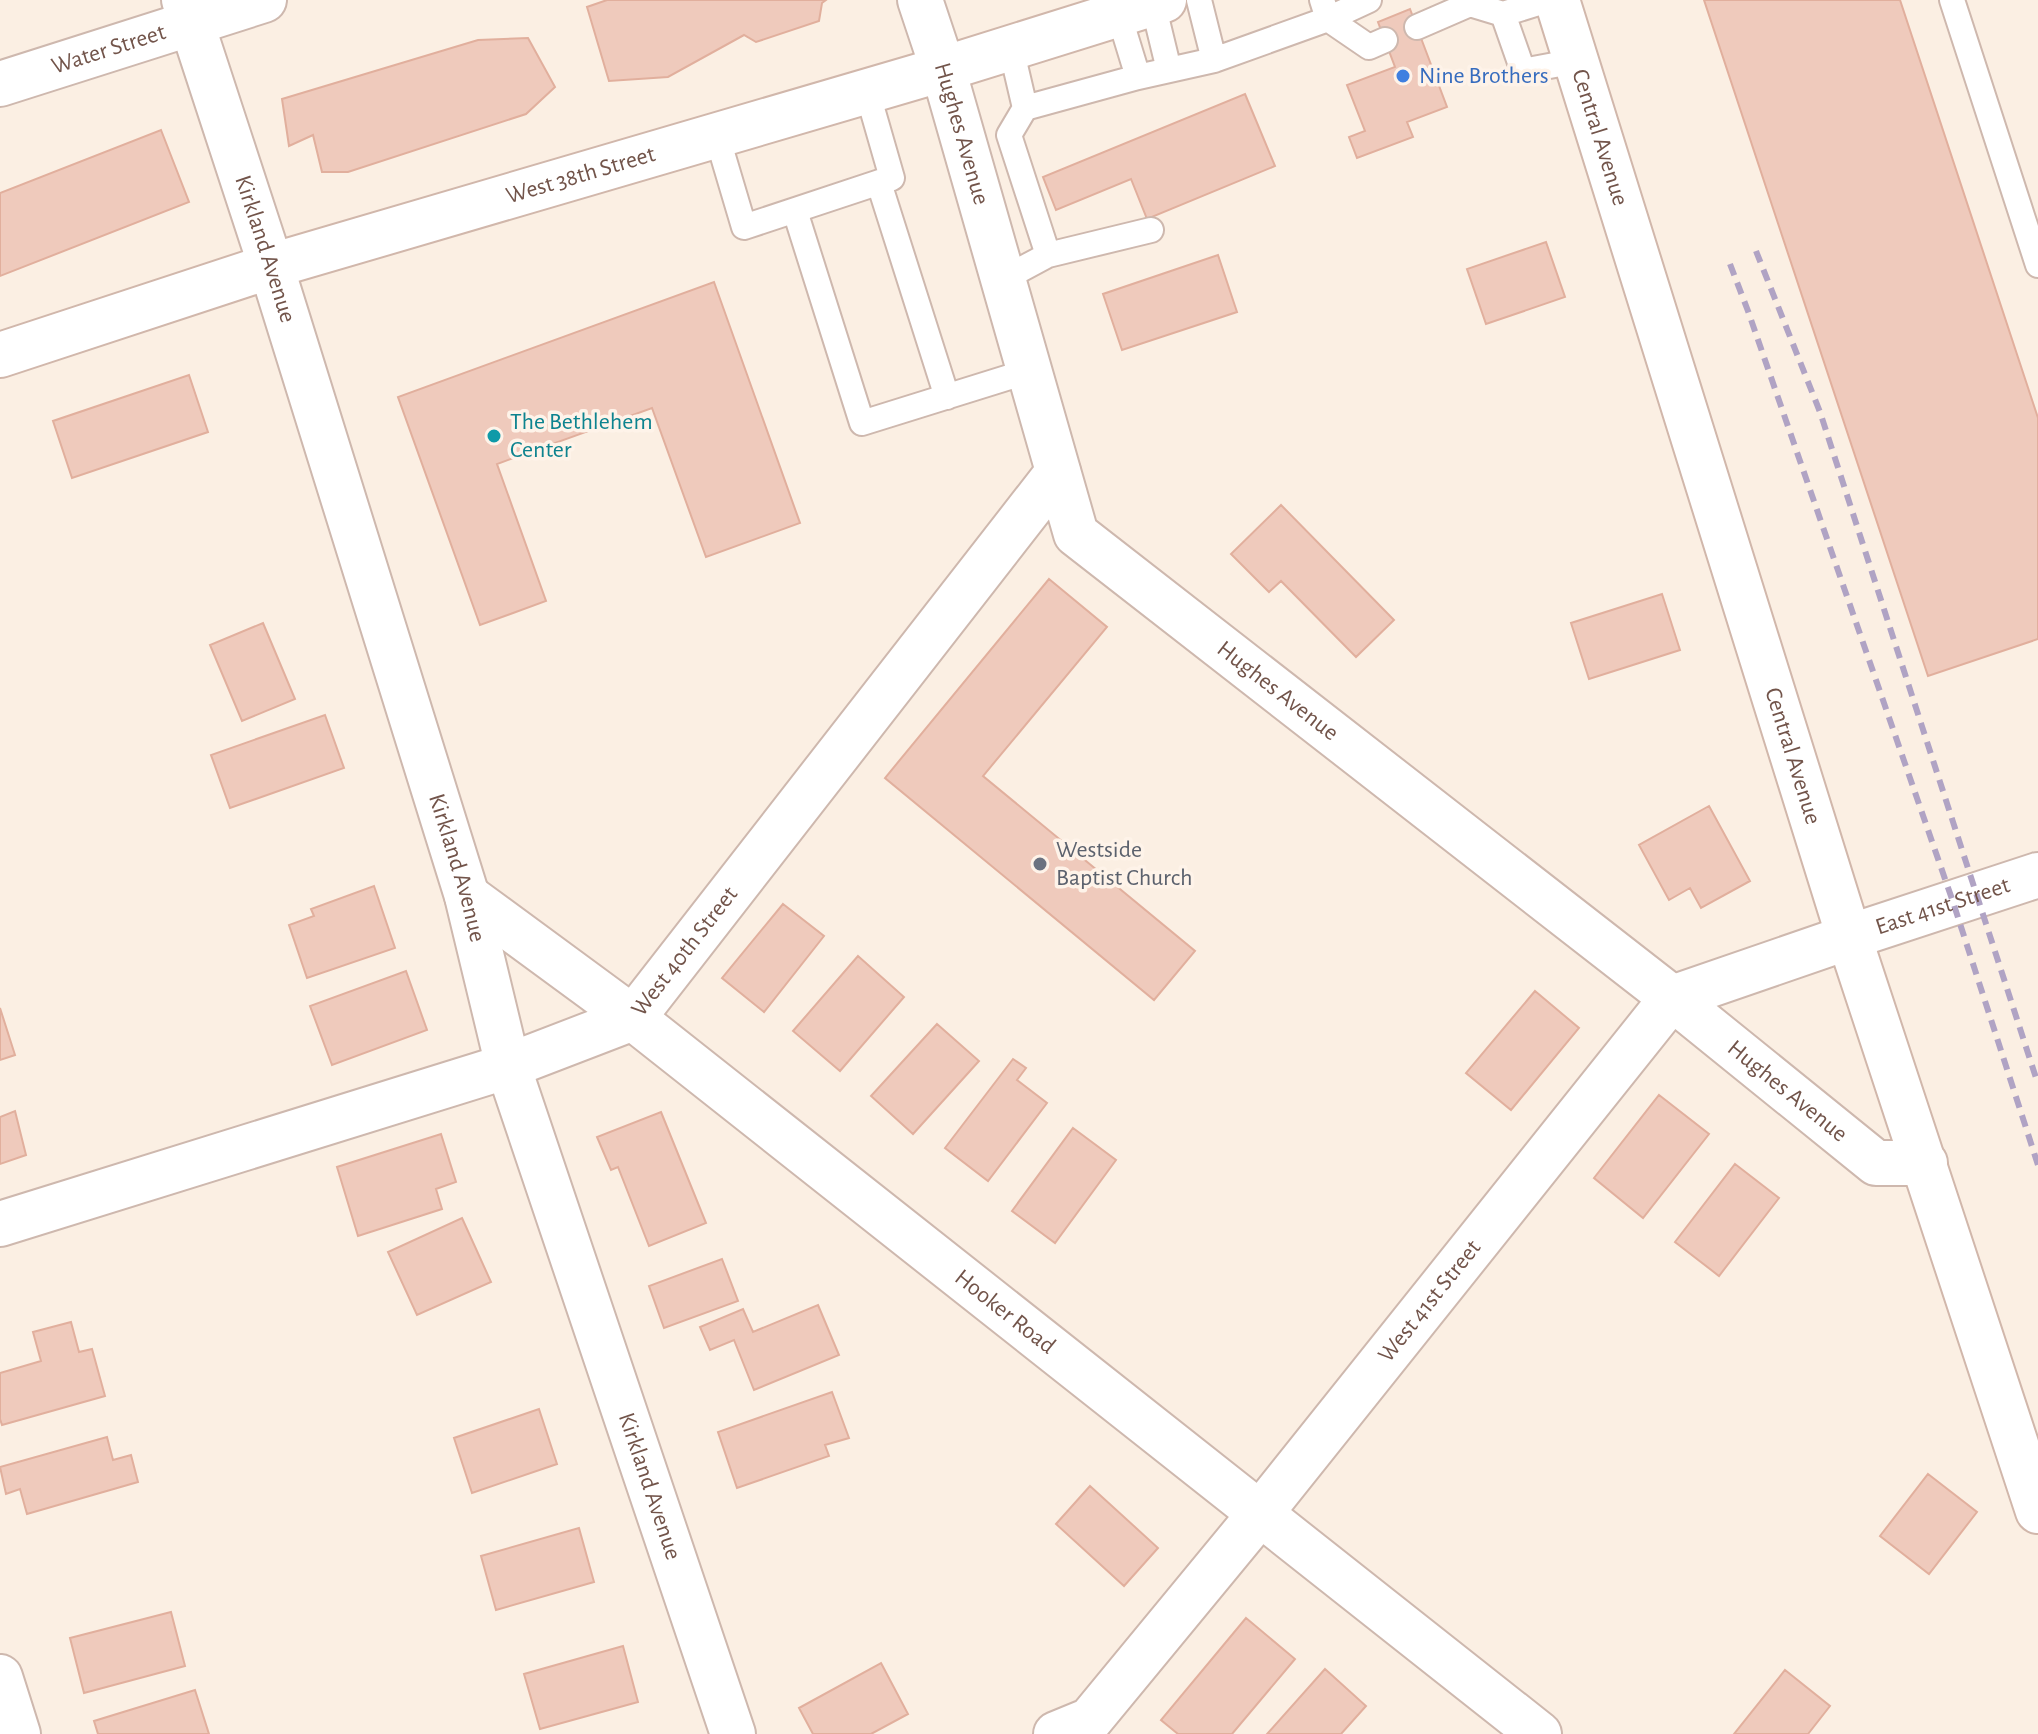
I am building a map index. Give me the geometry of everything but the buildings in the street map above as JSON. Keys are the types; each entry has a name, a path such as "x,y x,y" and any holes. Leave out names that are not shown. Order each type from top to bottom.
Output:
{"street":[{"name":"Water Street","path":"0,84 188,11 264,0"},
{"name":"Hughes Avenue","path":"920,0 943,69 1076,534 1672,998 1876,1163 1925,1163"},
{"name":"Central Avenue","path":"1557,0 1849,937 2038,1511"},
{"name":"West 38th Street","path":"0,355 271,266 943,69 1145,6"},
{"name":"Kirkland Avenue","path":"188,11 271,266 467,896 508,1066 733,1734"},
{"name":"West 40th Street","path":"0,1224 508,1066 633,1018 1058,472"},
{"name":"East 41st Street","path":"1849,937 2038,875"},
{"name":"Hooker Road","path":"467,896 633,1018 1539,1734"},
{"path":"1672,998 1849,937"},
{"name":"West 41st Street","path":"1056,1734 1090,1720 1259,1515 1672,998"},
{"path":"0,1677 18,1734"}],"lane":[{"path":"1199,0 1214,60"},
{"path":"1025,108 1214,60 1325,9 1369,0"},
{"path":"1417,27 1470,2 1503,14 1548,0"},
{"path":"1952,0 2038,265"},
{"path":"1145,6 1169,70"},
{"path":"1138,77 1145,6"},
{"path":"1325,9 1369,47 1385,40"},
{"path":"1503,14 1523,71 1576,61"},
{"path":"1011,48 1025,108 1009,135 1048,255"},
{"path":"717,136 744,227 892,178 867,91"},
{"path":"879,183 947,397"},
{"path":"795,211 862,423 1029,371"},
{"path":"1003,279 1048,255 1151,230"}],"railway":[{"path":"1756,251 1820,412 2038,1084"},
{"path":"1730,264 1953,902 2038,1165"}],"place":[{"name":"Nine Brothers","path":"1403,76"},
{"name":"The Bethlehem Center","path":"494,436"},
{"name":"Westside Baptist Church","path":"1040,864"}]}
